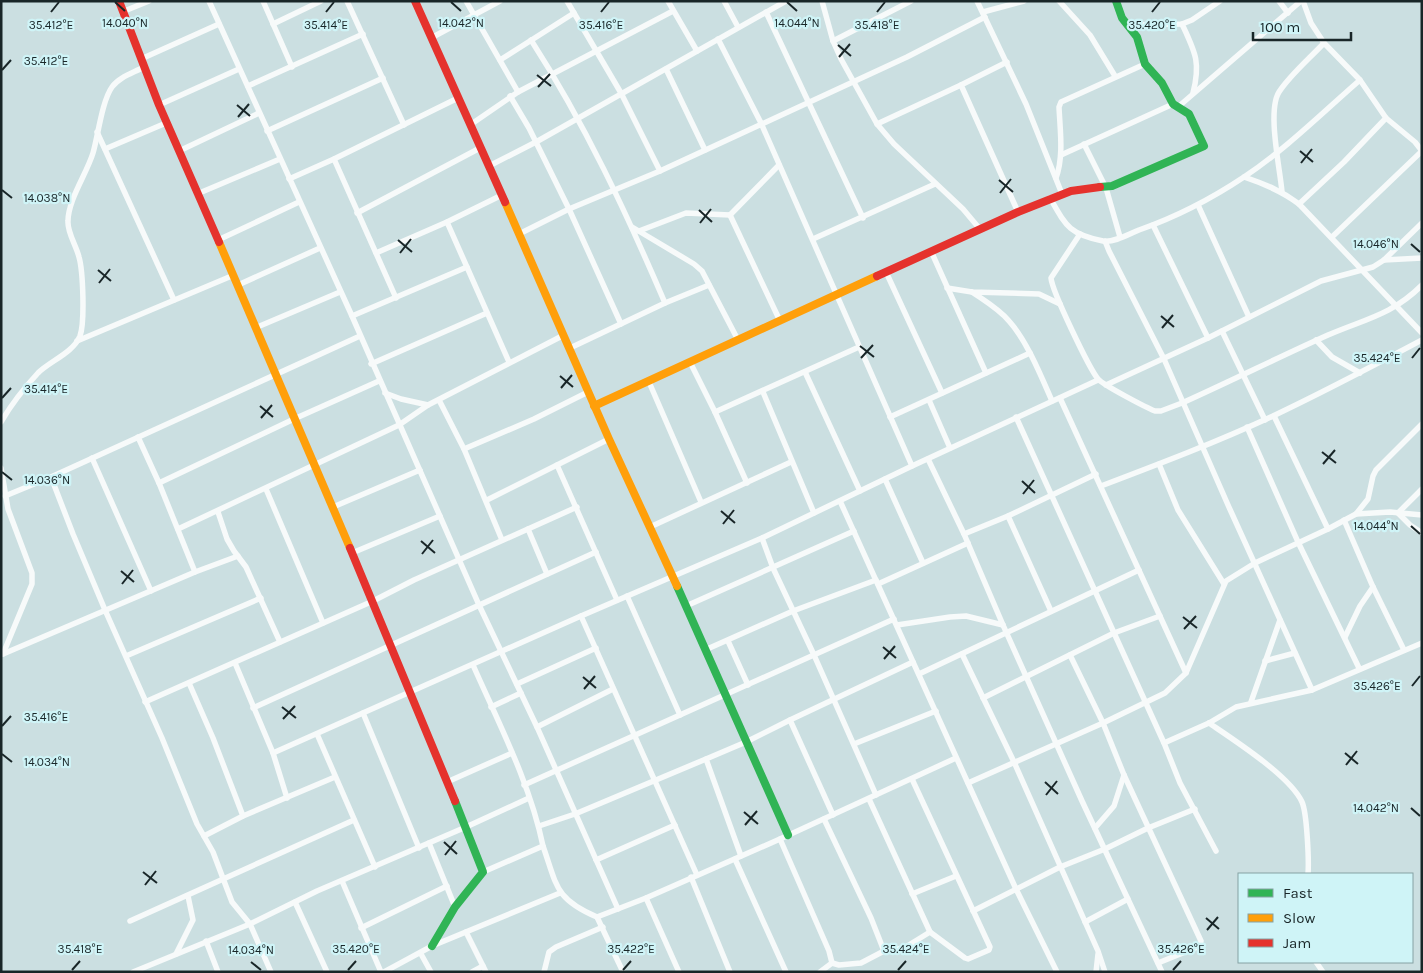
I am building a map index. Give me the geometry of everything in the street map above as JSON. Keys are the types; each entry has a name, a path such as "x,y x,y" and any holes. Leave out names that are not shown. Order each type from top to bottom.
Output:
{"street":[{"path":"119,1 166,123 238,284 274,374 373,601 483,872"},
{"path":"122,12 149,1"},
{"path":"210,1 259,114 352,316 479,605 517,684 618,909"},
{"path":"263,1 292,67"},
{"path":"273,24 321,1"},
{"path":"346,1 404,125"},
{"path":"415,1 502,194 594,406 788,835"},
{"path":"466,1 518,92"},
{"path":"432,38 500,1"},
{"path":"567,1 621,93 660,171"},
{"path":"668,1 698,51"},
{"path":"724,1 738,27"},
{"path":"489,166 536,142 786,1"},
{"path":"822,1 833,41 877,124 894,144 963,209 979,228"},
{"path":"833,41 911,1"},
{"path":"978,1 1007,62 1062,194"},
{"path":"519,234 569,209 660,171 907,56 984,15 1024,1"},
{"path":"1059,1 1090,35 1116,76"},
{"path":"594,406 931,252 979,228 1062,194 1106,188 1204,146 1189,114 1176,106 1162,83 1145,64 1137,37 1122,18 1116,1"},
{"path":"1129,26 1182,24 1192,20 1220,1"},
{"path":"1278,1 1288,13"},
{"path":"1061,155 1176,106 1302,1 1311,24 1324,43 1360,80 1386,118 1422,151 1332,237"},
{"path":"470,124 510,96 673,11"},
{"path":"766,12 863,218"},
{"path":"500,60 574,13"},
{"path":"1,422 37,374 68,350 81,334 83,272 75,243 69,230 68,220 70,209 92,154 97,132 112,87 118,80 142,63 219,24"},
{"path":"1182,24 1191,42 1197,62 1197,79 1193,93"},
{"path":"248,86 363,34"},
{"path":"718,39 761,124 912,466"},
{"path":"531,40 578,118 615,190 665,303"},
{"path":"1282,192 1274,114 1278,93 1324,43"},
{"path":"877,124 1007,62"},
{"path":"1056,178 1060,168 1059,107 1062,102 1145,64"},
{"path":"159,105 240,69"},
{"path":"666,69 706,150"},
{"path":"267,130 383,78"},
{"path":"1050,198 1066,225 1080,234 1105,241 1153,225 1198,205 1244,177 1277,152 1360,80"},
{"path":"961,84 1018,212"},
{"path":"510,96 536,142 569,209 621,324"},
{"path":"289,178 334,159 458,98"},
{"path":"179,151 259,114"},
{"path":"1299,204 1344,162 1386,118"},
{"path":"105,149 166,123"},
{"path":"97,132 174,300"},
{"path":"1084,144 1106,188 1120,237"},
{"path":"357,213 480,148"},
{"path":"198,194 280,159"},
{"path":"334,159 396,298"},
{"path":"639,231 686,213 730,215 779,165"},
{"path":"1244,177 1266,184 1299,204 1422,333"},
{"path":"813,239 935,184"},
{"path":"376,254 447,222 502,194"},
{"path":"218,240 299,202"},
{"path":"1198,205 1249,317"},
{"path":"730,215 780,321"},
{"path":"447,222 509,362"},
{"path":"1106,385 1208,338 1320,281 1374,267 1384,260 1422,223"},
{"path":"1153,225 1208,338"},
{"path":"632,227 694,264 702,271 738,340"},
{"path":"1080,234 1051,278 1051,283 1098,380 1155,411 1161,411 1182,402 1244,375 1316,340 1398,306 1422,285"},
{"path":"1105,241 1164,359 1312,690"},
{"path":"238,284 320,248"},
{"path":"931,252 986,373"},
{"path":"1384,260 1422,258"},
{"path":"352,316 467,267"},
{"path":"886,272 942,394"},
{"path":"77,341 234,275"},
{"path":"570,348 665,303 709,285"},
{"path":"947,288 972,292 1039,294 1060,304"},
{"path":"255,328 340,292"},
{"path":"972,292 1011,322 1030,353 1052,401"},
{"path":"372,364 487,313"},
{"path":"1222,331 1265,420"},
{"path":"178,529 218,512 314,464 399,425 428,405 564,335"},
{"path":"5,496 52,477 360,336"},
{"path":"1316,340 1332,357 1360,373"},
{"path":"1101,486 1203,447 1274,416 1422,340"},
{"path":"715,412 763,392 859,347"},
{"path":"890,417 1030,353"},
{"path":"690,362 748,483"},
{"path":"805,372 860,491"},
{"path":"273,753 617,600 762,538 1098,380"},
{"path":"159,483 379,381"},
{"path":"649,382 701,502"},
{"path":"464,449 588,392"},
{"path":"763,392 814,514"},
{"path":"385,393 428,405"},
{"path":"1060,398 1186,672"},
{"path":"438,400 464,449 487,500 502,540"},
{"path":"929,400 950,448"},
{"path":"1274,416 1328,529"},
{"path":"1016,417 1053,495 1180,783 1216,851"},
{"path":"1356,514 1368,499 1376,470 1422,424"},
{"path":"1247,427 1298,542 1359,668"},
{"path":"138,437 159,483 194,572"},
{"path":"487,500 609,439"},
{"path":"92,458 151,591"},
{"path":"928,459 964,534 1104,849 1162,972"},
{"path":"650,527 791,462"},
{"path":"1160,464 1178,510 1224,584"},
{"path":"557,465 617,600"},
{"path":"1,468 5,496 12,521 32,573 26,598 2,654"},
{"path":"333,507 420,470"},
{"path":"964,534 1008,516 1096,474"},
{"path":"52,477 73,534 105,610 204,836 213,852 234,905 250,924 271,972"},
{"path":"885,479 923,564"},
{"path":"266,489 323,623"},
{"path":"1398,513 1422,489"},
{"path":"840,500 1016,889 1057,972"},
{"path":"145,702 373,601 414,580 577,507"},
{"path":"218,512 227,539 246,567 280,642"},
{"path":"968,783 1103,723 1165,693 1186,672 1224,584 1230,577 1356,514 1377,512 1422,515"},
{"path":"1398,513 1410,525 1422,533"},
{"path":"352,553 440,516"},
{"path":"1008,516 1051,611"},
{"path":"1344,520 1373,587 1404,650"},
{"path":"528,529 547,574"},
{"path":"686,606 854,531"},
{"path":"762,538 773,568 876,795"},
{"path":"705,650 794,611 877,582 923,564 968,543"},
{"path":"252,708 596,552"},
{"path":"2,654 194,572 238,556"},
{"path":"919,674 1139,570"},
{"path":"1345,637 1360,606 1373,587"},
{"path":"628,596 680,715"},
{"path":"126,656 261,598"},
{"path":"581,616 675,825 730,972"},
{"path":"524,785 814,655 895,622 966,616 1003,625"},
{"path":"983,698 1114,633 1160,616"},
{"path":"1251,702 1280,620"},
{"path":"728,641 748,685"},
{"path":"1164,743 1209,723 1236,707 1251,702 1312,690 1359,668 1422,643"},
{"path":"517,684 596,648"},
{"path":"1266,661 1295,653"},
{"path":"962,654 1014,762 1085,922 1105,972"},
{"path":"1070,655 1103,723 1124,775 1201,941 1200,946 1158,963"},
{"path":"539,826 575,814 746,742 913,662"},
{"path":"235,663 252,708 273,753 287,798"},
{"path":"473,665 512,753 539,826 543,846 560,893 581,910 597,917 624,972"},
{"path":"189,682 243,816"},
{"path":"536,727 613,689"},
{"path":"491,707 521,693"},
{"path":"854,744 936,711"},
{"path":"363,713 419,848"},
{"path":"790,720 833,815"},
{"path":"1209,723 1272,769 1297,793 1303,803 1305,816 1308,873"},
{"path":"317,734 375,867"},
{"path":"447,782 512,753"},
{"path":"597,917 646,898 780,839 956,758"},
{"path":"706,759 738,857 786,972"},
{"path":"1095,828 1114,806 1124,775"},
{"path":"204,836 243,816 335,777"},
{"path":"869,799 930,932 968,959 989,950 990,947 912,779"},
{"path":"133,972 250,924 295,902 529,798"},
{"path":"973,911 1060,867 1195,809"},
{"path":"824,819 871,918 884,952"},
{"path":"130,921 354,820"},
{"path":"596,860 675,825"},
{"path":"780,839 826,942 832,963"},
{"path":"429,844 455,907"},
{"path":"432,946 455,907 483,872 543,846"},
{"path":"912,894 956,876"},
{"path":"342,881 361,928 382,972 421,954 432,946 560,893"},
{"path":"361,928 447,886"},
{"path":"176,954 192,920 188,896"},
{"path":"646,898 680,972"},
{"path":"1085,922 1128,899"},
{"path":"295,902 327,972"},
{"path":"544,972 549,952 556,947 603,927"},
{"path":"466,932 485,969 472,972"},
{"path":"832,963 839,965 869,961 884,952 904,948 930,932"},
{"path":"206,941 218,972"},
{"path":"1096,972 1098,952"},
{"path":"421,954 431,972"},
{"path":"820,972 832,963"}],"traffic: fast":[{"path":"1100,187 1112,186 1204,146 1189,114 1173,104 1162,83 1145,64 1137,37 1122,18 1116,1"},
{"path":"677,586 788,835"},
{"path":"432,946 455,907 483,872 455,801"}],"traffic: slow":[{"path":"505,202 609,439 677,586"},
{"path":"219,242 350,548"},
{"path":"594,406 877,276"}],"traffic: jam":[{"path":"119,1 159,105 219,242"},
{"path":"415,1 505,202"},
{"path":"877,276 1018,212 1071,191 1100,187"},
{"path":"350,548 455,801"}]}
